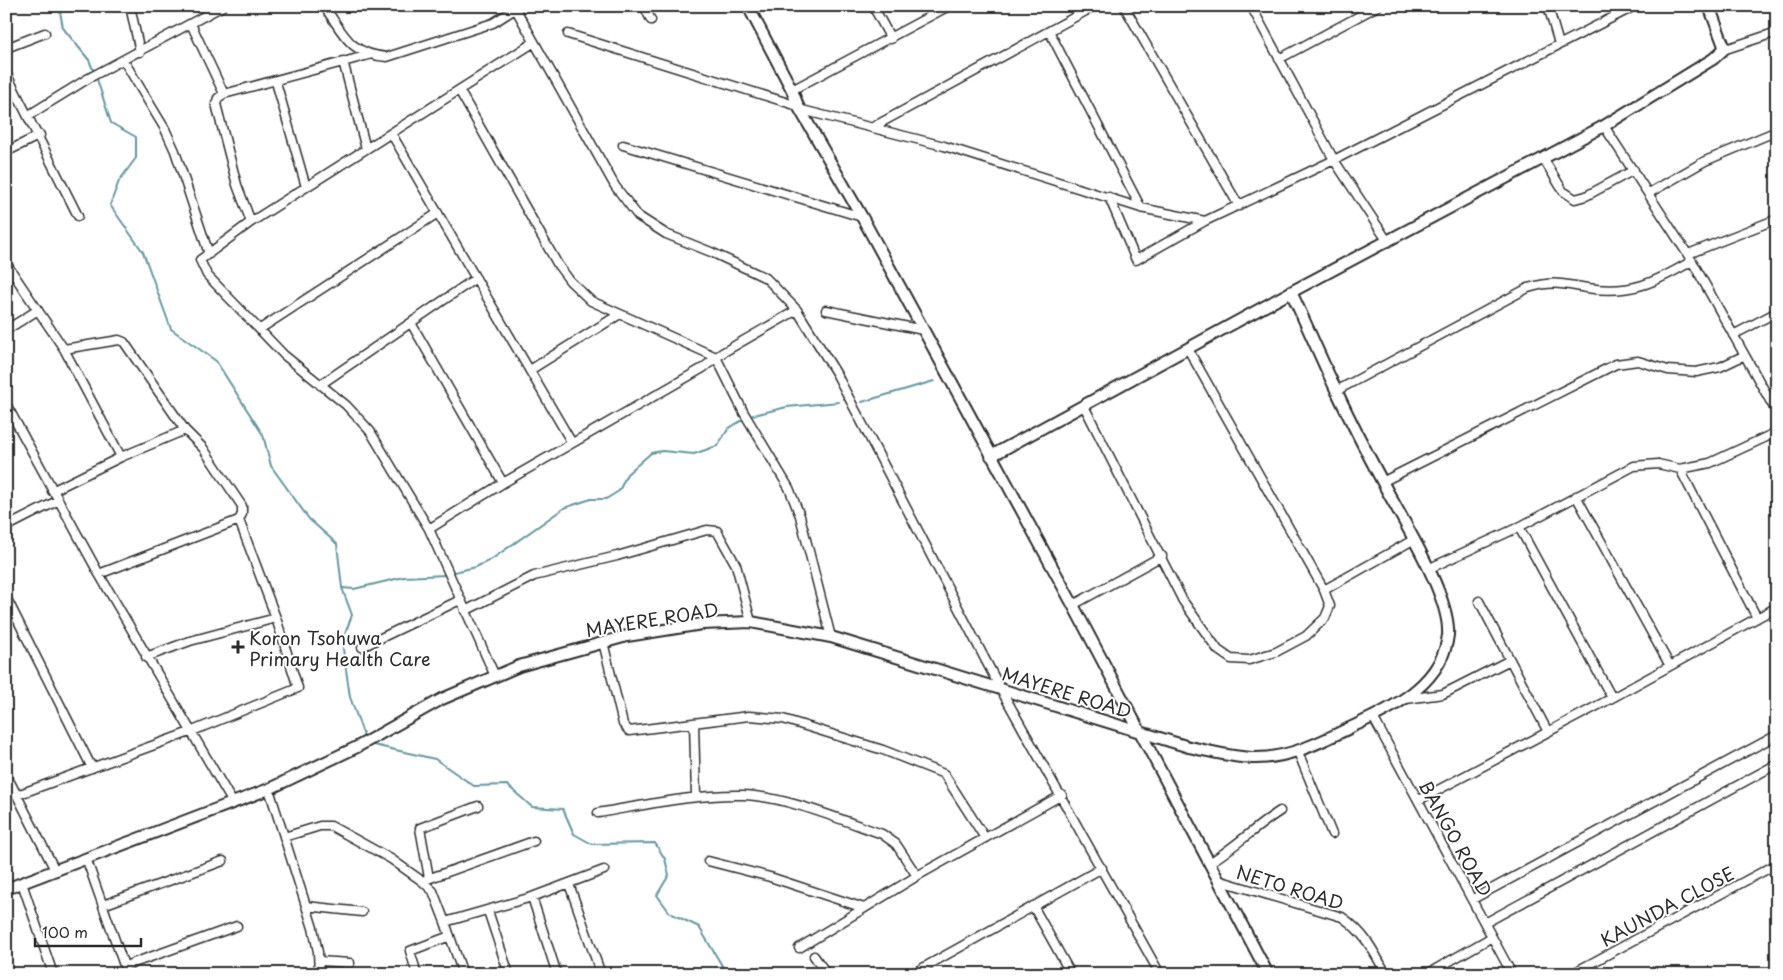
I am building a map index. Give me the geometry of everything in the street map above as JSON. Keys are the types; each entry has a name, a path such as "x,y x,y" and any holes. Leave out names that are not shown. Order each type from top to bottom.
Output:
{"street":[{"path":"130,6 140,52"},
{"path":"29,115 89,78 124,61 223,6"},
{"path":"324,6 356,50 369,55"},
{"path":"644,6 651,20"},
{"path":"748,6 800,108 1073,605 1268,974"},
{"path":"873,6 890,39"},
{"path":"792,90 890,39 948,6"},
{"path":"873,127 1095,6"},
{"path":"1124,6 1239,206"},
{"path":"1251,6 1334,160 1388,242"},
{"path":"1279,59 1378,6"},
{"path":"1548,6 1559,44"},
{"path":"1709,6 1723,41 1723,50"},
{"path":"252,222 237,185 216,104 218,98 224,94 276,82 346,60 369,55 387,56 466,33 493,23 515,8 616,186 638,216 666,234 711,252 766,278 797,310 836,374 1000,688 1062,795 1160,974"},
{"path":"1109,197 1136,260 1205,221 1334,160 1630,8"},
{"path":"190,24 224,94"},
{"path":"1049,31 1141,208"},
{"path":"991,456 1291,292 1604,126 1713,59 1723,50 1777,32"},
{"path":"6,48 45,33"},
{"path":"568,34 800,108 944,146 1141,208 1205,221"},
{"path":"495,676 429,529 370,431 346,405 284,355 208,275 200,260 252,222 534,43"},
{"path":"346,60 356,50"},
{"path":"346,60 366,149"},
{"path":"124,61 169,137 209,254"},
{"path":"7,74 40,135 78,216"},
{"path":"276,82 306,187"},
{"path":"459,90 558,266 570,282 591,301 716,357 744,413 789,488 800,516 831,637"},
{"path":"1604,126 1690,257 1743,356 1774,397 1777,413"},
{"path":"1649,193 1705,161 1777,131"},
{"path":"391,133 572,443"},
{"path":"6,152 40,135"},
{"path":"623,145 862,218"},
{"path":"1543,158 1564,191 1575,199 1586,196 1634,170"},
{"path":"260,329 438,213"},
{"path":"1336,391 1528,288 1543,283 1559,282 1588,288 1605,289 1647,286 1690,257 1777,218"},
{"path":"6,264 64,349 121,457"},
{"path":"320,385 476,278"},
{"name":"MAYERE ROAD","path":"6,889 269,789 357,747 442,699 528,663 603,642 702,624 751,622 831,637 1189,747 1256,758 1298,752 1373,717 1406,699 1426,680 1440,660 1448,634 1443,604 1428,570 1336,391 1315,341 1291,292"},
{"path":"6,330 38,310"},
{"path":"429,529 503,483 703,368 716,357 797,310"},
{"path":"826,310 923,330"},
{"path":"1733,335 1777,312"},
{"path":"530,370 620,314"},
{"path":"411,323 503,483"},
{"path":"64,349 119,340 124,342 185,430 203,448 239,499 242,514 239,520 99,574"},
{"path":"1084,406 1162,556 1183,601 1195,621 1218,650 1231,659 1249,660 1276,652 1306,636 1325,618 1330,606 1324,590 1188,349"},
{"path":"1382,482 1616,364 1638,362 1668,370 1696,372 1720,367 1743,356"},
{"path":"6,404 57,500 232,803"},
{"path":"52,491 121,457 185,430"},
{"path":"1428,570 1519,527 1634,466 1658,464 1680,469 1710,463 1777,432"},
{"path":"1680,469 1757,618"},
{"path":"1576,496 1670,666"},
{"path":"6,527 57,500"},
{"path":"17,795 190,732 298,688 276,618 239,520"},
{"path":"1519,527 1612,698"},
{"path":"465,611 534,576 617,556 708,530 718,531 736,565 751,622"},
{"path":"1324,590 1413,540"},
{"path":"1073,605 1162,556"},
{"path":"6,597 92,768"},
{"path":"362,647 460,600"},
{"path":"1479,601 1548,732"},
{"path":"1419,800 1612,698 1777,607"},
{"path":"146,657 190,641 276,618"},
{"path":"603,642 626,729 632,732 749,716 783,720 884,750 944,774 985,838"},
{"path":"1406,699 1443,694 1510,660"},
{"name":"BANGO ROAD","path":"1373,717 1512,974"},
{"path":"694,723 696,797"},
{"path":"1473,899 1777,735"},
{"path":"1298,752 1332,834"},
{"path":"1485,923 1777,764"},
{"path":"6,774 55,870"},
{"path":"269,789 313,928 319,961 319,974"},
{"path":"598,813 696,797 744,795 779,801 882,834 896,844 917,876"},
{"path":"799,948 917,876 1062,795"},
{"path":"425,879 420,828 478,806"},
{"path":"1209,863 1280,811"},
{"path":"284,837 320,826 331,826 425,879 433,891 446,922 463,974"},
{"path":"425,879 534,841"},
{"path":"86,858 126,970 237,926"},
{"path":"103,905 223,861"},
{"path":"708,861 770,877 864,908"},
{"name":"KAUNDA CLOSE","path":"1571,974 1777,864"},
{"path":"912,974 1102,868"},
{"path":"446,922 488,911 569,884 604,870"},
{"name":"NETO ROAD","path":"1218,880 1342,917 1357,927 1368,941 1386,974"},
{"path":"22,883 53,974"},
{"path":"569,884 601,974"},
{"path":"532,896 557,974"},
{"path":"306,906 362,912"},
{"path":"1034,906 1071,974"},
{"path":"488,911 509,974"},
{"path":"416,974 410,951 450,936"},
{"path":"1428,974 1492,937"},
{"path":"814,956 827,974"},
{"path":"319,961 350,963"}],"waterway":[{"path":"59,6 63,28 89,60 94,72"},
{"path":"96,76 111,123 136,137 136,158 119,181 110,205 143,252 171,329 216,361 263,435 271,466 309,519 337,544 342,588 352,615 342,642 350,697 365,739"},
{"path":"862,402 934,381"},
{"path":"750,416 787,407 839,402"},
{"path":"450,573 476,567 492,559 564,508 591,499 606,499 619,491 627,474 651,453 662,451 694,454 717,446 729,428 746,418"},
{"path":"343,588 354,589 404,577 446,575"},
{"path":"369,744 435,759 474,786 507,785 532,807 563,809 574,834 592,844 655,843 665,859 669,875 657,895 670,913 699,927 727,974"}],"place":[{"name":"Koron Tsohuwa Primary Health Care","path":"238,647"}]}
